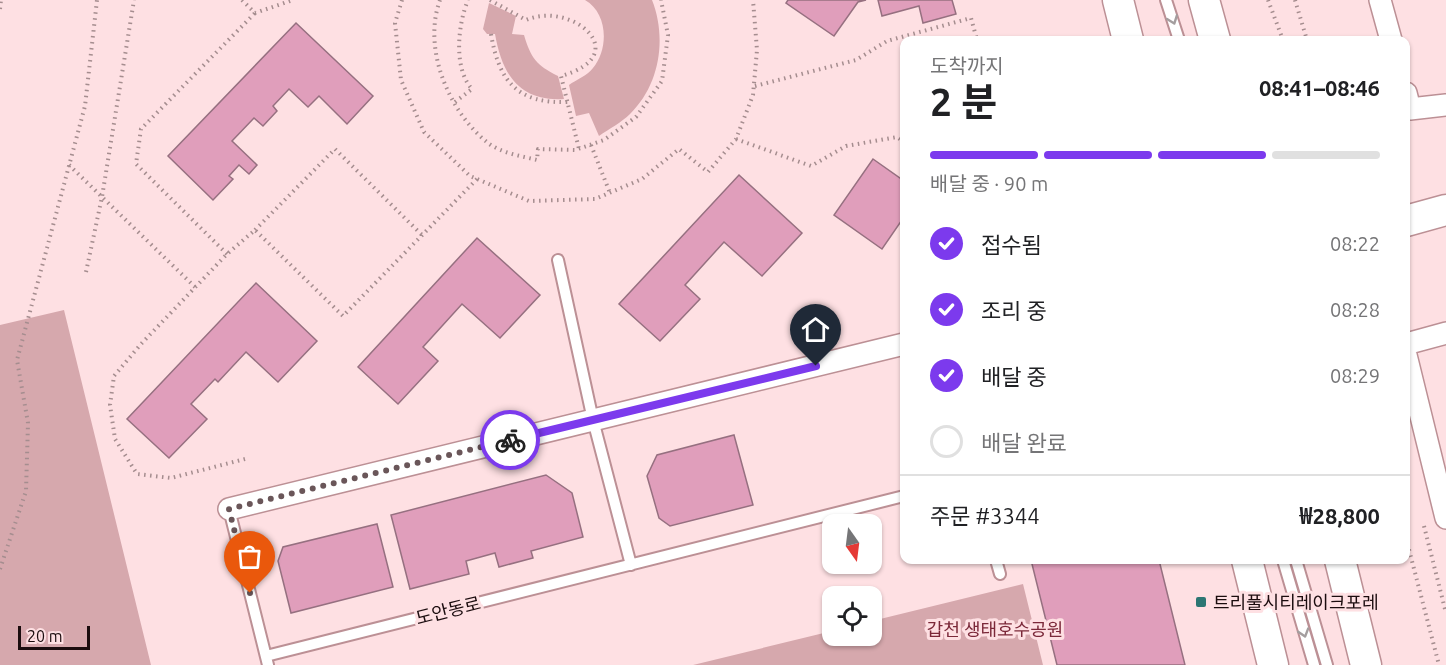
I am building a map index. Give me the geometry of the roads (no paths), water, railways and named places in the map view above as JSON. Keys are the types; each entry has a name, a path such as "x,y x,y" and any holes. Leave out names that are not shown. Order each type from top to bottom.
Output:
{"main road":[{"path":"1118,0 1127,36"},
{"path":"1204,0 1214,36"},
{"path":"1410,220 1446,210"},
{"path":"1247,564 1273,665"},
{"path":"1341,564 1366,665"}],"street":[{"path":"1380,0 1390,36"},
{"path":"1410,101 1446,105"},
{"path":"1410,343 1446,333"},
{"name":"도안동로","path":"229,509 900,345"},
{"path":"1410,371 1446,518"}],"lane":[{"path":"1166,0 1178,36"},
{"path":"558,260 593,420 631,565"},
{"name":"도안동로","path":"229,509 267,660 900,497"},
{"path":"997,564 1000,574"},
{"path":"1284,564 1314,665"},
{"path":"1297,564 1327,665"}],"place":[{"name":"트리풀시티레이크포레","path":"1201,602"}],"park label":[{"name":"갑천 생태호수공원","path":"995,629"}]}
